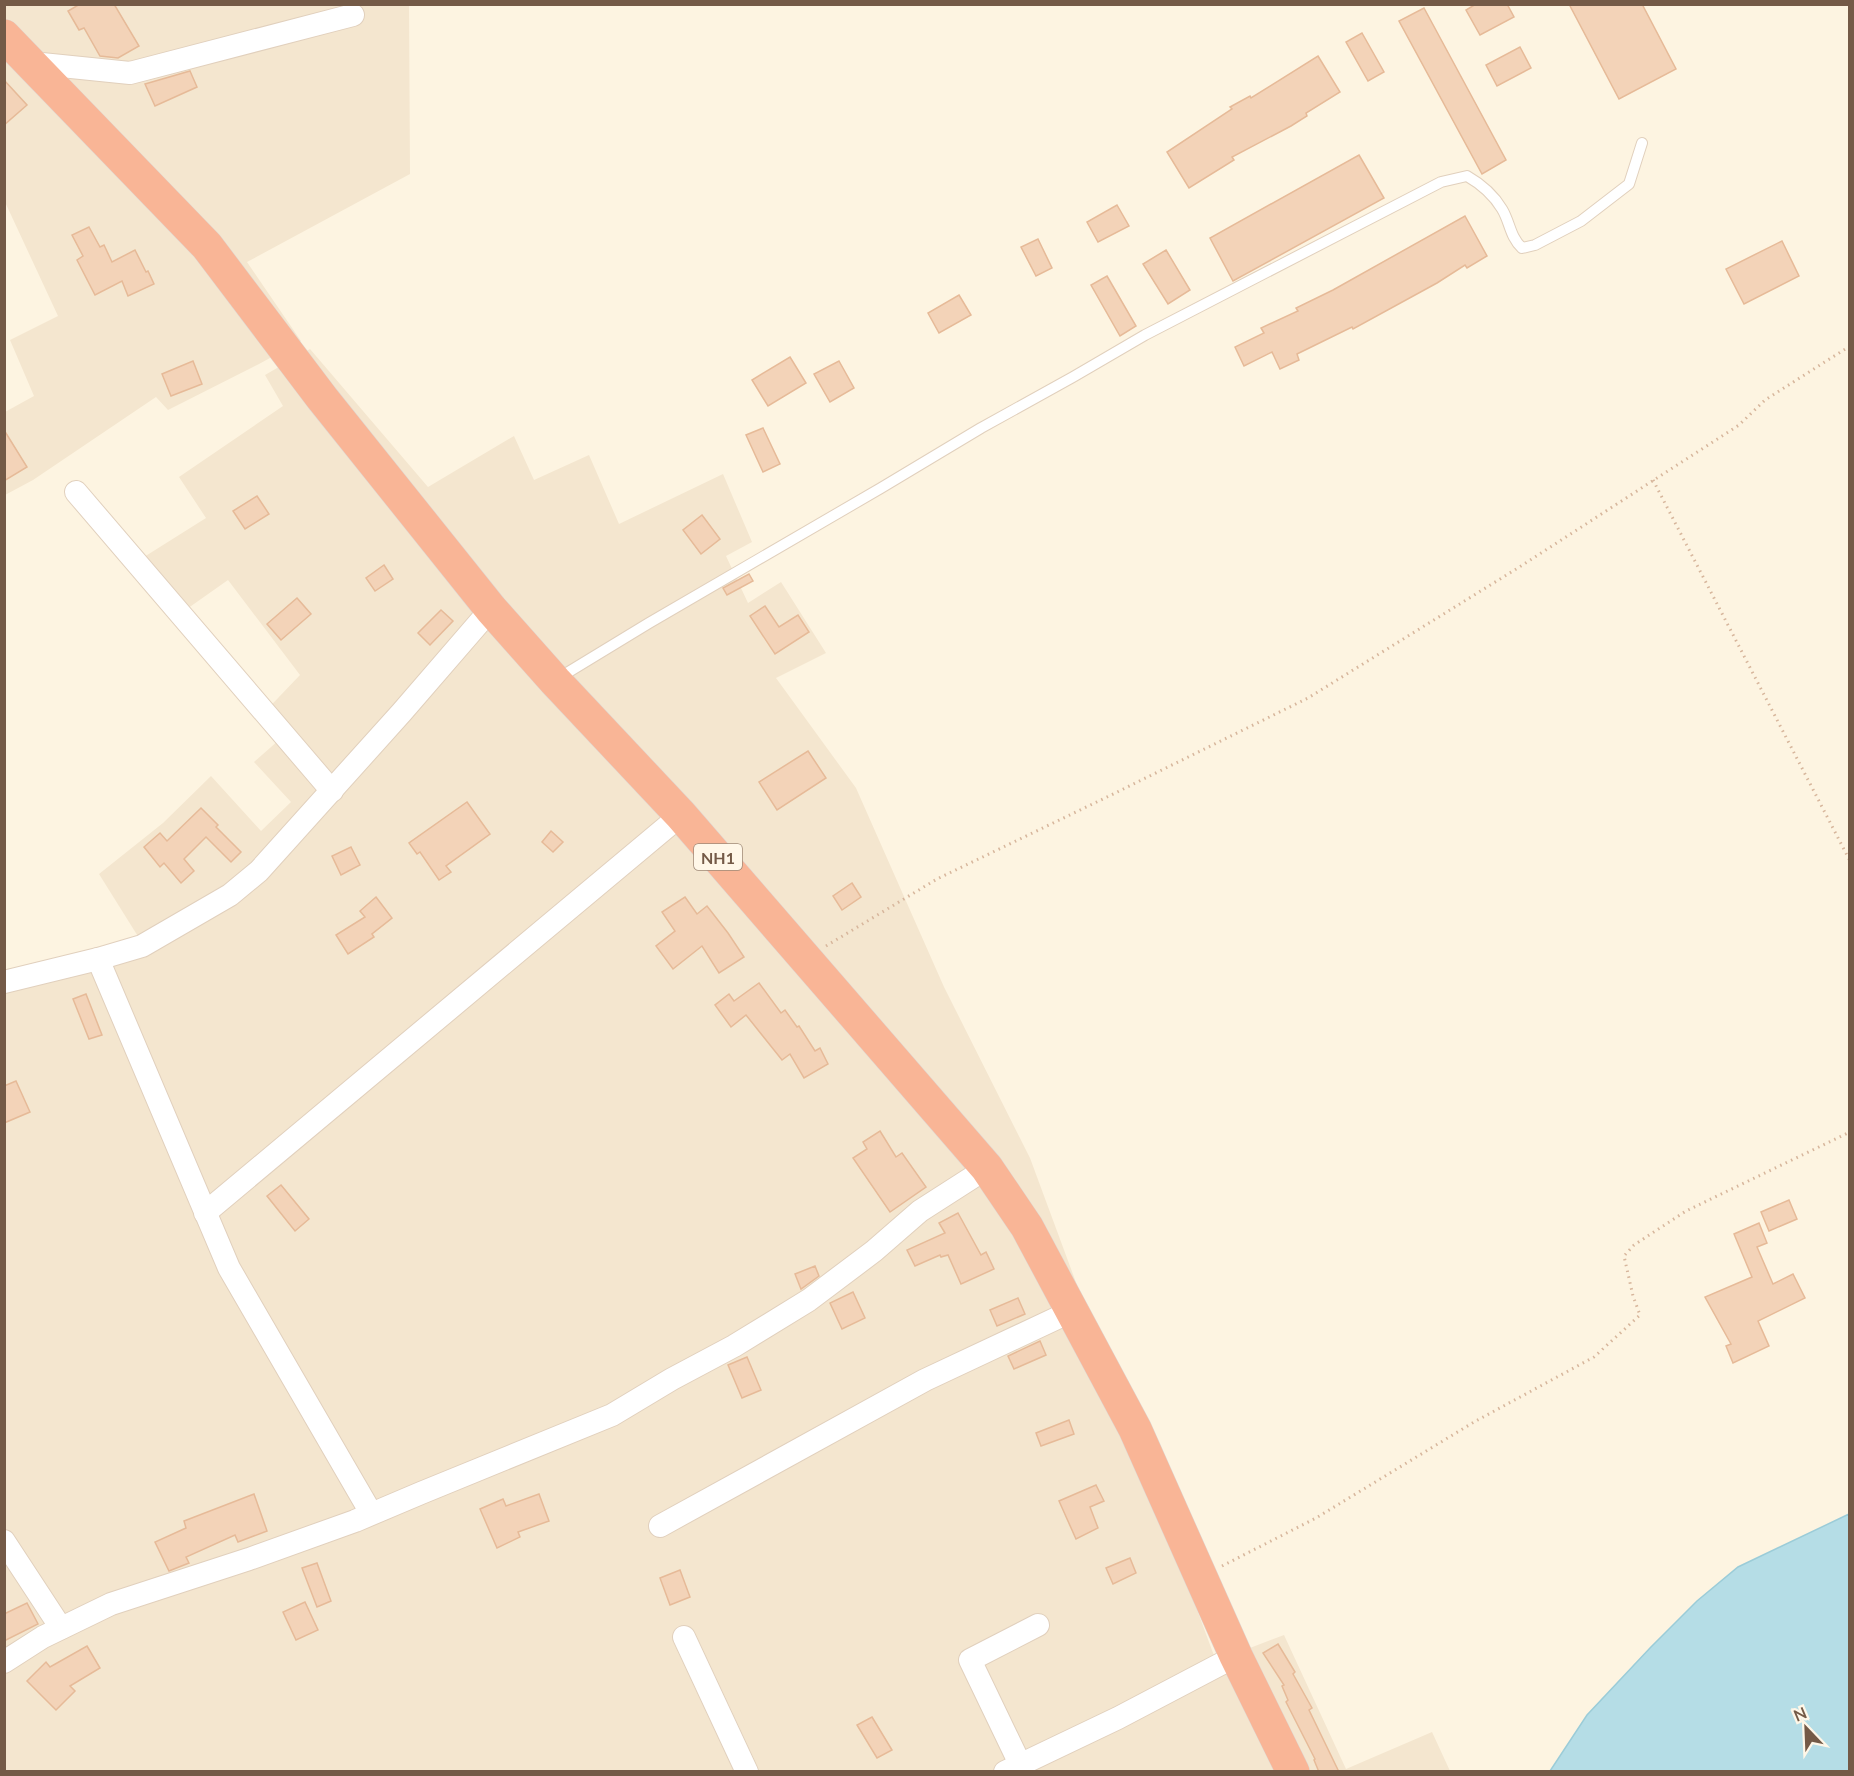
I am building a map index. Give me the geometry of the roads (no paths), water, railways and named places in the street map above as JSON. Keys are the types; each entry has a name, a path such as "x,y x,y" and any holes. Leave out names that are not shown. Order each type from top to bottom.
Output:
{"highway":[{"name":"NH1","path":"4,36 207,246 322,398 491,609 681,815 987,1168 1027,1227 1135,1429 1236,1656 1293,1772"}],"street":[{"path":"32,63 130,73 354,15"},
{"path":"76,492 332,791"},
{"path":"4,982 142,946 230,895 259,871 491,609"},
{"path":"206,1212 681,815"},
{"path":"98,959 229,1268 371,1513"},
{"path":"4,1662 43,1637 111,1604 249,1559 355,1521 612,1415 734,1346 809,1300 874,1251 920,1211 987,1168"},
{"path":"660,1526 925,1380 1072,1311"},
{"path":"4,1541 61,1629"},
{"path":"1038,1625 970,1660 1012,1768 1118,1718 1236,1656"},
{"path":"684,1636 747,1772"}],"lane":[{"path":"555,681 649,623 981,428 1145,335 1442,182 1467,176 1482,185 1503,209 1515,241 1522,248 1535,245 1581,221 1629,183 1642,143"}],"water":[{"path":"1849,1514 1849,1771 1550,1771 1587,1715 1697,1601 1738,1567"}]}
